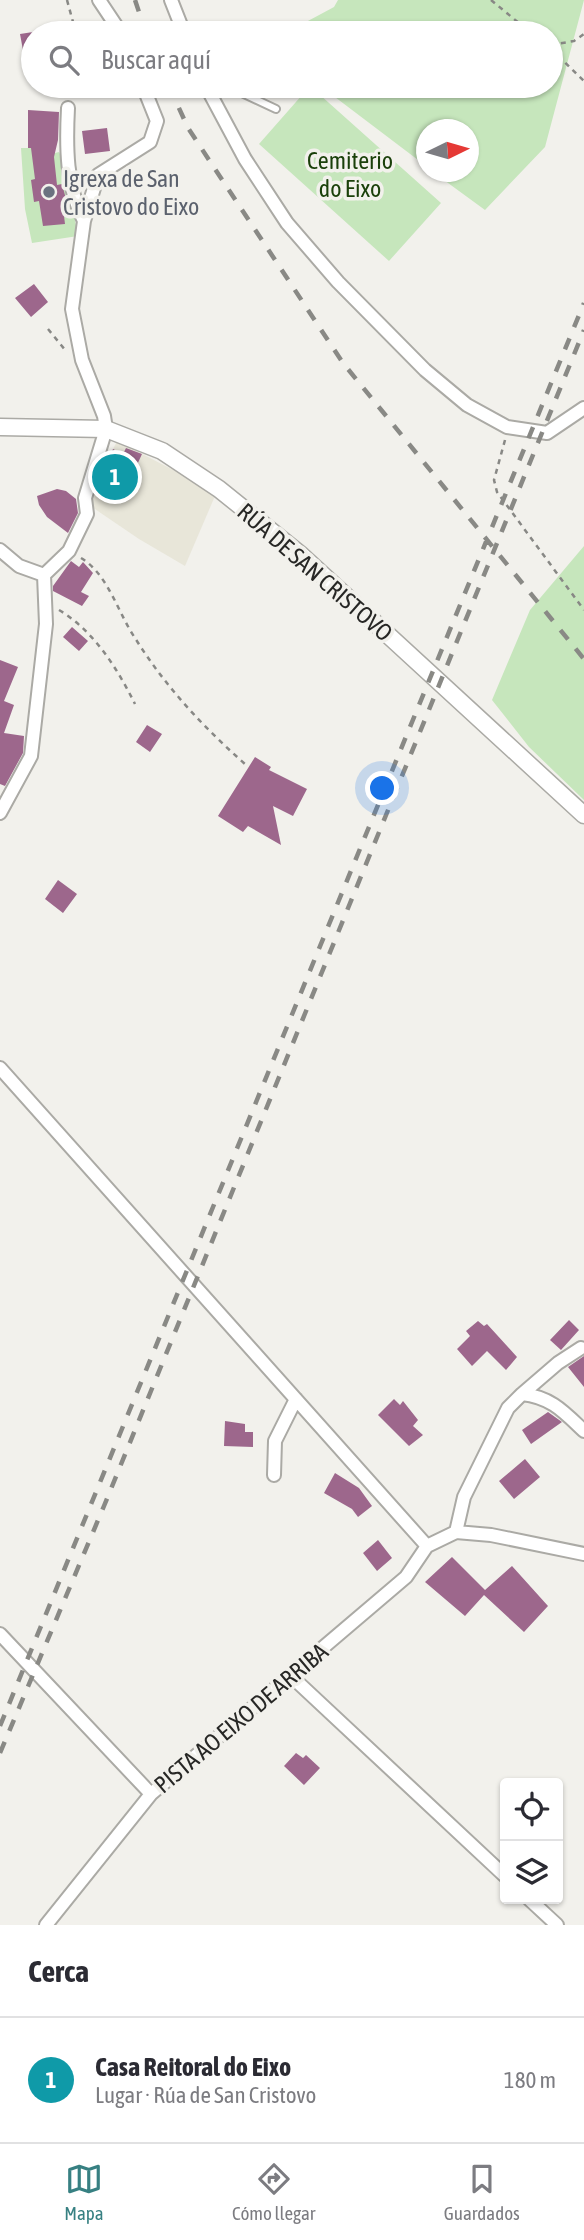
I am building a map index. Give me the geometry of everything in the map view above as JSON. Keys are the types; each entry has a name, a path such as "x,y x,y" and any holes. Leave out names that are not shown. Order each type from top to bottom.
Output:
{"street":[{"path":"99,0 113,21"},
{"path":"171,0 179,21"},
{"path":"0,813 31,756 46,624 44,575 69,551 87,513 85,498 106,429 104,416 82,360 72,309 84,221 98,175 150,142 157,121 148,98"},
{"path":"212,98 245,159 287,223 338,282 425,370 467,405 508,427 547,433 584,408"},
{"path":"68,108 68,163 77,208 84,221"},
{"name":"RÚA DE SAN CRISTOVO","path":"0,427 106,429 162,452 219,489 301,555 584,815"},
{"path":"0,550 19,566 44,575"},
{"path":"0,1068 427,1546 456,1532 491,1535 584,1553"},
{"path":"456,1532 464,1497 508,1408 543,1375 581,1348"},
{"path":"522,1394 539,1396 560,1409 584,1431"},
{"path":"274,1475 275,1441 282,1422 296,1399"},
{"name":"PISTA AO EIXO DE ARRIBA","path":"46,1925 151,1794 406,1577 427,1546"},
{"path":"0,1634 151,1794"},
{"path":"291,1676 500,1871"},
{"path":"534,1904 557,1925"}],"lane":[{"path":"253,98 276,109"}],"path":[{"path":"67,0 73,21"},
{"path":"491,0 515,21"},
{"path":"563,44 584,34"},
{"path":"563,59 584,81"},
{"path":"48,329 66,351 82,360"},
{"path":"508,427 494,480 497,492 584,610"},
{"path":"69,551 97,571 135,638 171,688 209,732 245,764"},
{"path":"46,605 71,618 101,649 120,673 135,704"}],"shaded area":[{"path":"117,441 181,474 215,496 185,566 89,505 94,488"}],"green space":[{"path":"338,0 584,0 563,79 563,21 308,21 334,7"},
{"name":"Cemiterio do Eixo","path":"299,98 323,98 441,203 389,261 259,144"},
{"path":"336,98 558,98 545,147 485,210 447,182 479,182 479,119 416,119 416,158"},
{"path":"21,148 44,148 59,152 64,162 78,236 32,243 25,209"},
{"path":"584,546 584,800 529,747 492,700 530,610"}],"building":[{"path":"28,110 59,112 54,157 57,185 62,184 66,199 62,200 65,224 43,226 39,201 34,202 31,180 35,179 31,148 28,148"},
{"path":"107,128 110,151 85,154 82,131"},
{"path":"34,284 48,302 31,317 15,298"},
{"path":"126,448 142,454 120,502 97,490 113,449 123,454"},
{"path":"57,489 66,491 76,499 78,513 68,533 47,517 39,505 37,496"},
{"path":"71,561 79,567 83,562 93,573 81,592 89,596 82,606 53,591 53,586"},
{"path":"72,627 88,641 79,651 63,637"},
{"path":"0,660 18,667 4,701 14,705 4,733 24,736 23,753 5,786 0,784"},
{"path":"147,725 162,734 150,752 136,742"},
{"path":"255,757 271,767 269,770 307,789 293,816 273,806 281,845 248,826 243,832 218,816"},
{"path":"58,880 77,894 63,913 45,899"},
{"path":"569,1320 579,1330 561,1350 550,1340"},
{"path":"478,1321 484,1326 487,1324 517,1357 506,1370 487,1351 472,1366 457,1349 470,1336 466,1331"},
{"path":"584,1356 584,1387 568,1367"},
{"path":"394,1399 400,1405 403,1401 418,1420 413,1426 423,1435 409,1446 378,1415"},
{"path":"548,1412 562,1422 531,1444 522,1430"},
{"path":"225,1421 245,1424 245,1432 253,1432 253,1447 224,1446"},
{"path":"525,1459 540,1477 514,1499 499,1481"},
{"path":"335,1473 359,1488 372,1506 358,1517 352,1509 324,1493"},
{"path":"378,1540 392,1558 377,1571 363,1553"},
{"path":"452,1557 485,1590 512,1566 548,1606 524,1632 484,1595 465,1616 425,1582"},
{"path":"296,1753 303,1758 306,1755 320,1768 304,1785 284,1766"}],"railway":[{"path":"135,0 142,21"},
{"path":"174,98 188,128 343,363 584,659"},
{"path":"0,1726 584,303"},
{"path":"0,1753 104,1506 584,330"}],"place":[{"name":"Igrexa de San Cristovo do Eixo","path":"49,192"},
{"name":"Casa Reitoral do Eixo","path":"115,477"}]}
